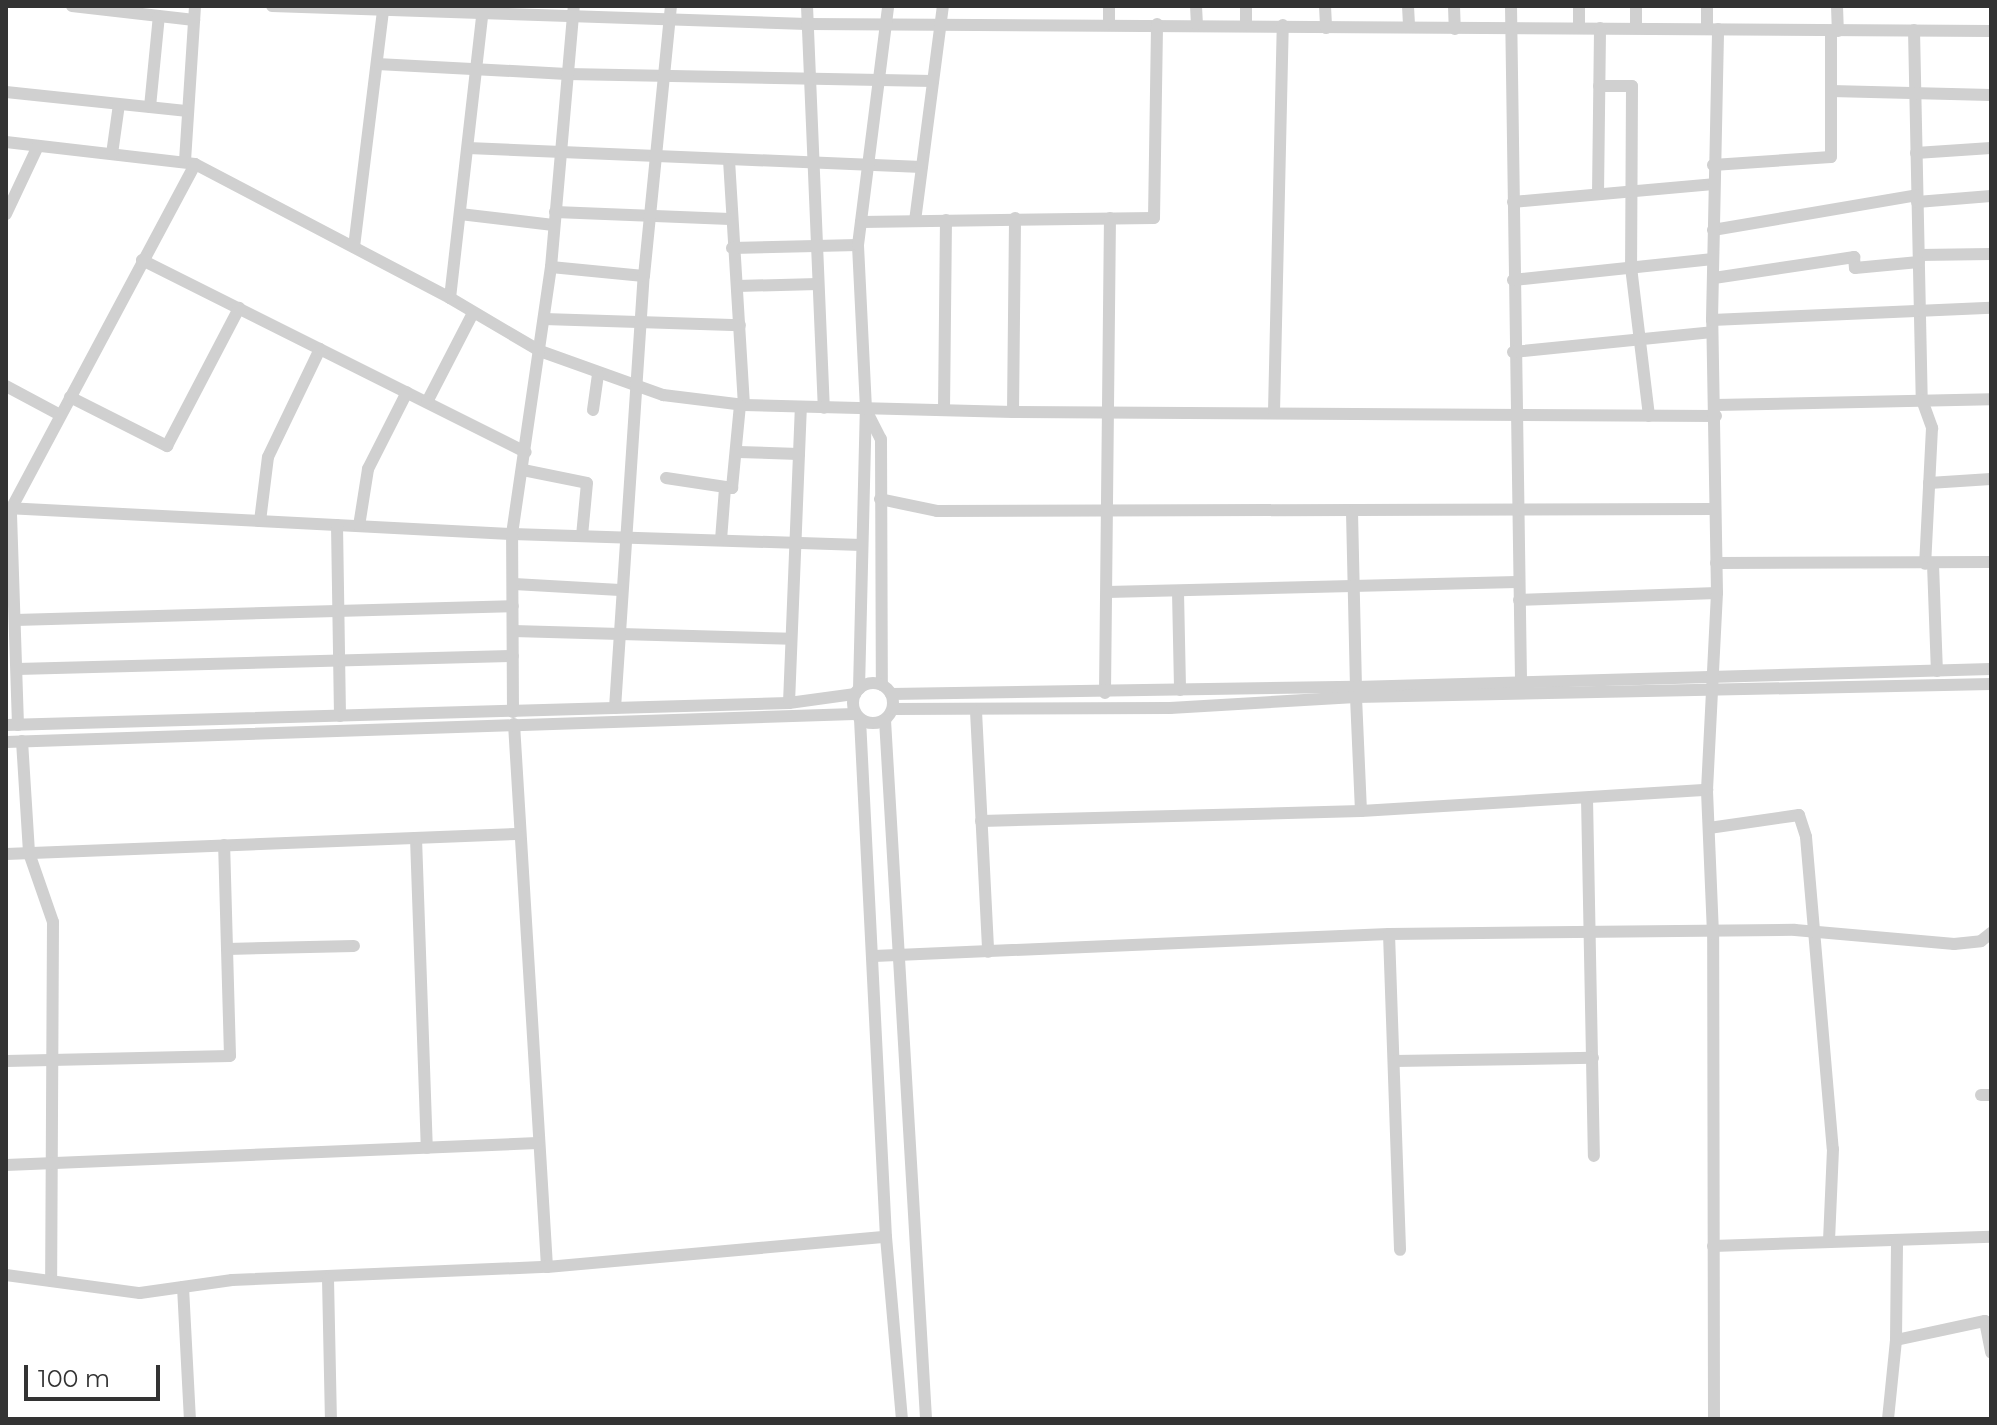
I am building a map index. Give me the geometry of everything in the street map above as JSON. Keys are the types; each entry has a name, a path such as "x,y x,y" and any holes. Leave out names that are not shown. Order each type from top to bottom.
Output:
{"street":[{"path":"72,6 195,13 188,111 190,162 142,260 8,509 17,669 12,725 340,716 858,716 872,724 889,715 1521,683 1991,669"},
{"path":"272,6 574,12 670,21 807,24 941,22 1326,28 1409,26 1512,31 1579,27 1991,31"},
{"path":"615,708 620,590 644,276 671,6"},
{"path":"807,6 824,408"},
{"path":"888,6 858,245 866,409 857,691 874,956 886,1237 902,1419"},
{"path":"915,221 943,6"},
{"path":"1109,6 1109,24"},
{"path":"1196,6 1197,24"},
{"path":"1246,6 1246,25"},
{"path":"1325,6 1326,28"},
{"path":"1408,6 1409,26"},
{"path":"1454,6 1455,29"},
{"path":"1511,6 1513,415 1521,683"},
{"path":"1579,6 1579,27"},
{"path":"1636,6 1636,28"},
{"path":"1707,6 1712,29 1712,326 1717,593 1707,790 1713,934 1714,1419"},
{"path":"1713,165 1831,157 1831,91 1837,6"},
{"path":"354,247 386,10"},
{"path":"450,298 483,10"},
{"path":"150,107 155,12"},
{"path":"547,1267 517,834 512,534 551,267 574,12"},
{"path":"861,222 1154,218 1157,24"},
{"path":"1274,412 1283,25"},
{"path":"1598,194 1600,28"},
{"path":"1914,30 1922,400 1932,428 1929,564 1937,671"},
{"path":"377,64 567,74 664,73 933,81"},
{"path":"1599,86 1632,86 1628,192 1631,267 1649,416"},
{"path":"1831,91 1991,95"},
{"path":"6,92 188,111"},
{"path":"112,154 119,104"},
{"path":"6,142 190,162 450,298 472,315 540,351 637,390 742,405 1109,414 1274,412 1649,416 1922,400 1991,399"},
{"path":"6,214 9,199 38,146"},
{"path":"468,148 922,167"},
{"path":"1916,153 1991,148"},
{"path":"666,478 732,488 742,405 729,160"},
{"path":"1513,202 1713,184"},
{"path":"1713,230 1917,198 1991,196"},
{"path":"460,214 730,219"},
{"path":"1013,412 1015,218"},
{"path":"1105,693 1107,592 1104,512 1109,414 1110,218"},
{"path":"944,410 946,220"},
{"path":"732,248 858,245"},
{"path":"1714,278 1854,257 1855,268 1919,258 1991,254"},
{"path":"1513,280 1713,259"},
{"path":"142,260 526,452"},
{"path":"551,267 644,276"},
{"path":"737,286 818,284"},
{"path":"70,397 167,446 239,308"},
{"path":"1513,352 1640,338 1712,326 1991,308"},
{"path":"427,402 472,315"},
{"path":"544,319 740,325"},
{"path":"260,521 268,457 320,349"},
{"path":"593,410 598,374"},
{"path":"6,386 60,415"},
{"path":"359,526 368,469 407,392"},
{"path":"789,703 801,407"},
{"path":"866,409 881,439 880,499 897,956 926,1419"},
{"path":"738,452 799,454"},
{"path":"523,470 587,483 582,536"},
{"path":"1929,483 1991,479"},
{"path":"721,540 725,488"},
{"path":"880,499 937,511 1715,509"},
{"path":"8,509 512,534 862,545"},
{"path":"1352,512 1361,811"},
{"path":"337,525 340,716"},
{"path":"1716,563 1991,562"},
{"path":"1107,592 1517,582"},
{"path":"514,584 620,590"},
{"path":"1178,592 1180,690"},
{"path":"1519,600 1717,593"},
{"path":"15,620 513,606"},
{"path":"513,631 791,639"},
{"path":"17,669 340,664 513,656"},
{"path":"6,742 513,718 615,708 789,703 857,691 887,690 1105,693 1180,690 1710,692 1991,684"},
{"path":"976,711 988,952"},
{"path":"22,741 29,853 53,922 49,1164 51,1281"},
{"path":"981,821 1361,811 1707,790"},
{"path":"1587,798 1594,1156"},
{"path":"1709,828 1799,815 1806,837 1811,931 1833,1149 1829,1242"},
{"path":"6,854 517,834"},
{"path":"416,838 427,1148"},
{"path":"6,1061 230,1056 224,845"},
{"path":"874,956 1389,934 1589,936 1811,931 1954,944 1981,941 1991,933"},
{"path":"1389,934 1400,1250"},
{"path":"227,949 354,946"},
{"path":"1394,1061 1593,1058"},
{"path":"6,1165 222,1152 538,1143"},
{"path":"6,1275 140,1293 232,1280 328,1279 547,1267 886,1237"},
{"path":"1713,1246 1991,1237"},
{"path":"1888,1419 1896,1340 1897,1240"},
{"path":"328,1279 331,1419"},
{"path":"183,1287 190,1419"},
{"path":"1896,1340 1985,1321 1991,1352"}]}
